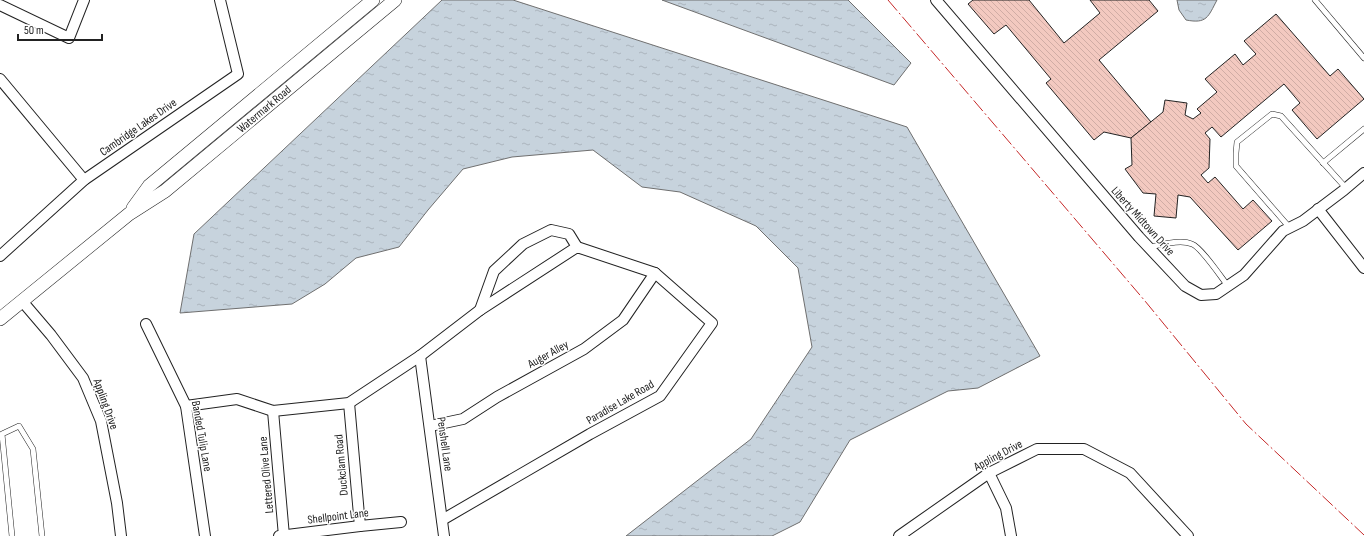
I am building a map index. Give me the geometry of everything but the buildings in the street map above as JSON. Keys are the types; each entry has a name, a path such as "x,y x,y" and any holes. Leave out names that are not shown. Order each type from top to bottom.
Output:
{"street":[{"path":"0,5 69,38 84,0"},
{"name":"Cambridge Lakes Drive","path":"0,256 84,180 238,74 220,0"},
{"name":"Watermark Road","path":"129,214 149,186 373,0"},
{"name":"Watermark Road","path":"0,320 129,214 165,191 396,0"},
{"name":"Liberty Midtown Drive","path":"936,0 1015,94 1148,247 1185,286 1201,295 1216,294 1244,275 1283,231 1303,221 1364,173"},
{"path":"0,79 84,180"},
{"path":"1318,209 1364,268"},
{"name":"Paradise Lake Road","path":"442,520 590,434 660,396 712,323 655,272 577,246 569,234 551,230 523,244 494,271 480,310"},
{"path":"186,406 237,399 273,411 349,403 420,356 480,310 577,246"},
{"name":"Auger Alley","path":"430,426 463,418 496,397 584,349 623,320 655,272"},
{"name":"Appling Drive","path":"22,301 51,335 83,378 101,421 117,503 121,536"},
{"name":"Banded Tulip Lane","path":"146,324 186,406 205,536"},
{"name":"Penshell Lane","path":"420,356 444,536"},
{"name":"Duckclam Road","path":"349,403 360,526"},
{"name":"Lettered Olive Lane","path":"273,411 282,536"},
{"name":"Appling Drive","path":"899,536 989,473 1037,449 1084,449 1130,473 1188,536"},
{"path":"989,473 1006,508 1011,536"},
{"name":"Shellpoint Lane","path":"282,536 400,522"}],"lane":[{"path":"1315,0 1364,58"},
{"path":"1290,228 1236,166 1237,142 1272,114 1281,116 1346,188"},
{"path":"1323,163 1364,129"},
{"path":"1148,247 1176,242 1192,244 1199,248 1228,286"},
{"path":"12,536 2,434 19,426 33,449 42,536"}],"water":[{"path":"442,0 513,0 907,127 1040,356 978,388 948,391 850,440 800,522 772,536 626,536 751,439 812,347 798,268 756,226 680,192 642,187 593,150 512,157 463,169 399,247 356,258 325,284 292,304 180,313 194,234"},
{"path":"662,0 848,0 911,63 894,85"},
{"path":"1177,0 1217,0 1206,18 1203,20 1193,21 1186,20 1179,10"}],"power":[{"path":"888,0 1145,301 1246,424 1364,535"}]}
